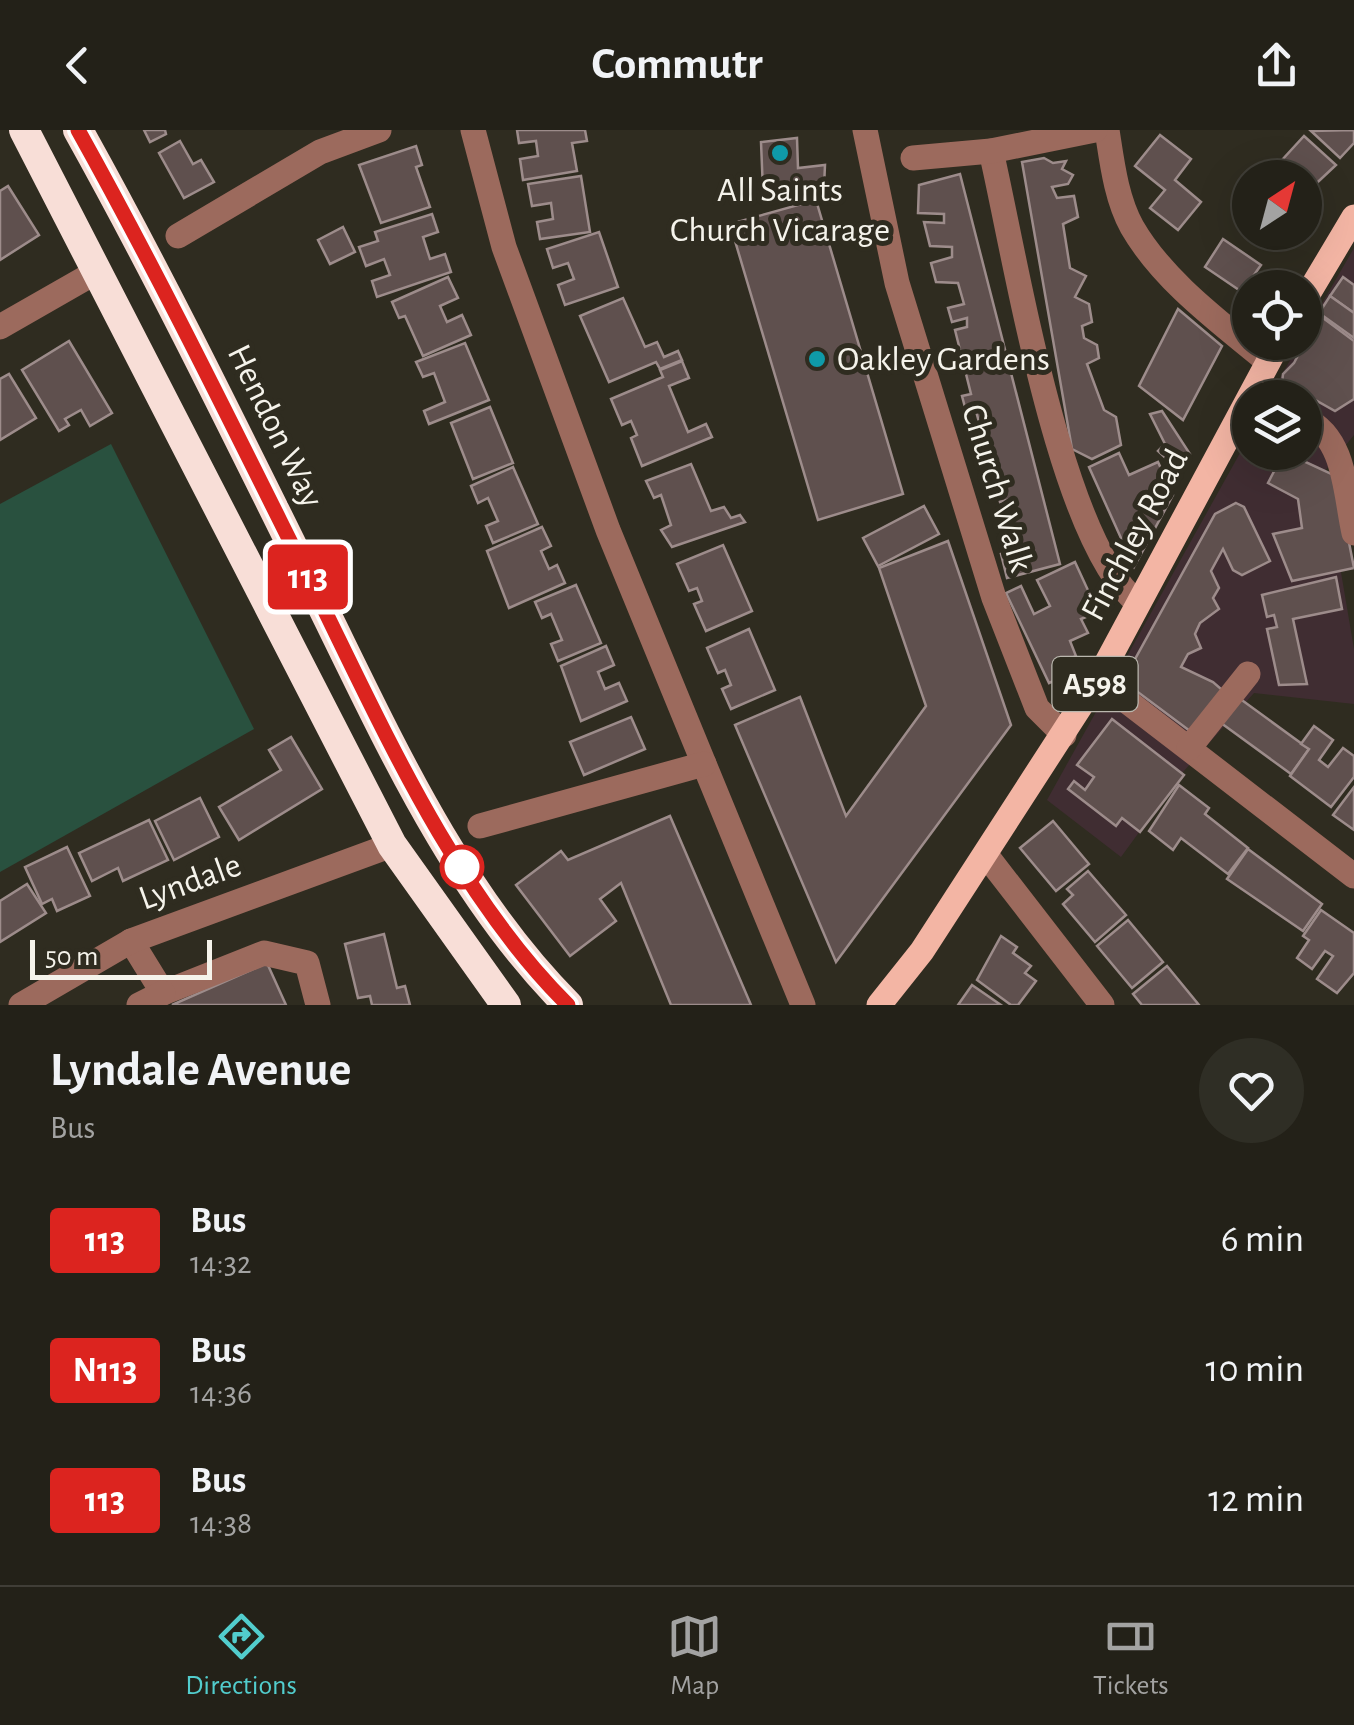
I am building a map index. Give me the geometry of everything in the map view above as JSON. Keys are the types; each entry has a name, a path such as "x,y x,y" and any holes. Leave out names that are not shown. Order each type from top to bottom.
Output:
{"highway":[{"path":"24,130 392,845 506,1005"},
{"name":"Hendon Way","path":"78,130 148,256 411,786 484,901 568,1005"}],"main road":[{"path":"1322,271 1354,218"},
{"name":"Finchley Road","path":"879,1005 986,856 1064,736 1232,437"}],"street":[{"path":"178,236 320,152 379,130"},
{"path":"473,130 504,247 608,530 803,1005"},
{"name":"Church Walk","path":"865,130 897,283 994,598 1036,708 1064,736"},
{"path":"913,158 991,151 1095,130"},
{"path":"1107,130 1114,178 1132,226 1206,311 1232,327"},
{"path":"991,151 1058,446 1102,562 1138,603"},
{"path":"0,327 96,272"},
{"path":"1322,427 1335,447 1354,534"},
{"path":"1189,748 1248,674"},
{"path":"1098,679 1354,876"},
{"path":"480,826 704,764"},
{"name":"Lyndale","path":"22,1005 130,941 392,845"},
{"path":"986,856 1102,1005"},
{"path":"130,941 163,993"},
{"path":"139,1005 264,954 307,963 318,1005"}],"shaded area":[{"path":"1354,248 1354,435 1324,472 1354,649 1354,704 1254,693 1183,772 1121,857 1047,800 1232,467 1322,470 1322,380 1279,380 1290,360 1322,360 1322,304"}],"green space":[{"path":"111,444 254,729 0,872 0,504"}],"building":[{"path":"144,130 165,130 166,134 150,142"},
{"path":"517,130 585,130 587,141 572,143 577,171 523,180 520,159 538,156 536,141 519,143"},
{"path":"1354,130 1354,143 1340,158 1311,131"},
{"path":"1160,135 1191,159 1175,180 1201,202 1178,230 1150,208 1165,190 1135,166"},
{"path":"1304,136 1336,165 1322,178 1322,160 1282,160"},
{"name":"All Saints Church Vicarage","path":"797,138 798,168 825,165 824,187 763,191 761,142"},
{"path":"180,141 193,164 201,160 214,182 184,198 159,153"},
{"path":"416,146 422,165 416,167 430,207 381,223 359,165"},
{"path":"1044,158 1053,163 1066,161 1062,169 1073,175 1068,184 1052,187 1057,198 1074,196 1078,217 1063,224 1070,268 1086,276 1075,297 1089,304 1092,322 1082,326 1084,338 1097,345 1099,358 1087,364 1104,410 1116,417 1121,445 1092,459 1072,449 1022,162"},
{"path":"960,174 1060,564 1007,578 1001,554 1009,552 1010,499 1000,502 976,411 966,411 962,396 971,394 955,330 967,327 967,318 952,322 948,308 964,304 958,283 936,282 931,263 952,257 952,247 930,246 924,222 944,223 944,214 918,213 919,185"},
{"path":"581,176 590,232 540,239 537,222 553,219 551,203 532,206 528,184"},
{"path":"8,186 39,235 0,260 0,191"},
{"name":"Oakley Gardens","path":"816,200 903,494 818,520 730,224"},
{"path":"432,214 438,232 423,237 430,259 445,254 451,272 377,297 372,281 390,275 384,259 366,266 359,247 378,241 375,232"},
{"path":"343,227 355,252 330,264 318,240"},
{"path":"599,232 618,287 565,305 558,285 574,279 568,263 553,268 547,249"},
{"path":"1223,239 1232,245 1232,250 1239,250 1261,265 1257,270 1232,270 1232,285 1205,267"},
{"path":"448,277 458,298 440,306 447,322 462,315 471,335 423,356 405,316 399,318 392,302"},
{"path":"1343,277 1354,285 1354,313 1330,296"},
{"path":"1330,296 1354,313 1354,338 1322,315"},
{"path":"623,298 645,347 657,342 664,357 678,351 682,360 660,369 656,362 609,382 580,316"},
{"path":"1178,309 1222,346 1183,420 1139,386"},
{"path":"1322,317 1354,341 1354,399 1335,411 1322,404 1322,380 1282,380 1294,363 1322,360"},
{"path":"69,341 112,413 90,426 81,410 65,419 69,425 59,431 22,370"},
{"path":"465,343 489,400 429,424 424,411 445,402 434,373 423,377 416,362"},
{"path":"682,361 689,378 669,386 688,432 706,424 712,437 642,466 631,438 637,435 631,421 622,425 611,399 663,377 660,370"},
{"path":"9,374 36,418 0,440 0,379"},
{"path":"490,407 513,463 473,479 451,423"},
{"path":"1162,411 1190,454 1170,476 1163,468 1170,462 1158,451 1165,444 1150,414"},
{"path":"1119,453 1129,475 1158,462 1173,495 1134,567 1089,467"},
{"path":"691,464 711,511 724,507 731,518 740,515 745,522 672,547 661,530 671,525 661,495 654,498 646,481"},
{"path":"513,467 538,524 493,543 486,526 498,521 488,498 478,503 471,486"},
{"path":"1275,470 1322,470 1336,476 1354,568 1292,581 1273,534 1302,528 1298,499 1268,483"},
{"path":"1236,503 1244,507 1270,561 1242,575 1233,570 1223,549 1211,571 1219,588 1213,598 1219,609 1200,623 1195,634 1201,648 1188,654 1181,667 1213,682 1228,695 1194,734 1123,681 1215,514"},
{"path":"924,506 939,534 878,566 863,538"},
{"path":"542,527 551,546 541,551 549,569 557,565 565,583 509,608 487,551"},
{"path":"948,541 1011,725 836,962 735,725 800,697 846,816 926,706 879,568"},
{"path":"723,545 752,611 706,631 694,604 702,601 697,588 689,591 677,564"},
{"path":"1075,562 1098,612 1081,619 1088,633 1070,641 1076,656 1059,664 1065,676 1049,683 1006,593 1021,586 1034,614 1050,606 1037,580"},
{"path":"1336,577 1342,609 1293,619 1307,684 1279,685 1267,629 1277,627 1274,615 1267,617 1262,595"},
{"path":"576,585 601,643 558,661 551,644 562,640 551,614 542,618 535,602"},
{"path":"749,629 775,690 731,709 722,689 731,685 725,670 718,673 707,648"},
{"path":"606,646 614,665 598,672 605,689 619,683 627,701 581,721 561,666"},
{"path":"1239,698 1309,749 1291,774 1221,723"},
{"path":"631,717 645,749 584,775 570,742"},
{"path":"1112,719 1184,775 1140,832 1122,818 1116,826 1068,789 1074,781 1085,790 1094,777 1077,765"},
{"path":"1314,726 1333,740 1319,760 1328,767 1343,748 1354,756 1354,777 1331,807 1290,776 1309,749 1301,744"},
{"path":"291,737 322,789 239,840 219,807 281,770 269,750"},
{"path":"1179,785 1209,808 1205,814 1248,848 1228,874 1181,838 1173,850 1149,831"},
{"path":"1354,787 1354,830 1333,815"},
{"path":"200,798 219,837 174,860 155,821"},
{"path":"670,816 751,1005 671,1005 621,883 600,899 616,921 570,956 516,885 561,851 568,860"},
{"path":"149,820 168,860 123,881 118,868 92,881 79,853"},
{"path":"1053,821 1089,864 1056,891 1020,848"},
{"path":"67,847 90,896 57,911 52,899 42,904 25,867"},
{"path":"1248,849 1322,904 1303,931 1227,879"},
{"path":"1088,871 1126,915 1095,942 1063,904 1073,895 1067,889"},
{"path":"27,884 46,913 0,942 0,901"},
{"path":"1321,910 1354,933 1354,973 1337,993 1317,979 1333,956 1325,951 1312,969 1297,958 1309,940 1303,936"},
{"path":"1128,920 1163,962 1132,988 1097,946"},
{"path":"384,934 397,988 405,986 410,1005 372,1005 370,996 358,998 345,944"},
{"path":"1001,936 1017,947 1013,953 1031,966 1025,973 1036,981 1018,1005 1011,1005 977,980"},
{"path":"267,963 286,1005 172,1005"},
{"path":"1167,966 1199,1005 1142,1005 1133,994"},
{"path":"972,985 1001,1005 958,1005"}],"bus line":[{"name":"113","path":"78,130 148,256 411,786 484,901 568,1005"}],"place":[{"name":"All Saints Church Vicarage","path":"780,153"},
{"name":"Oakley Gardens","path":"817,359"}]}
